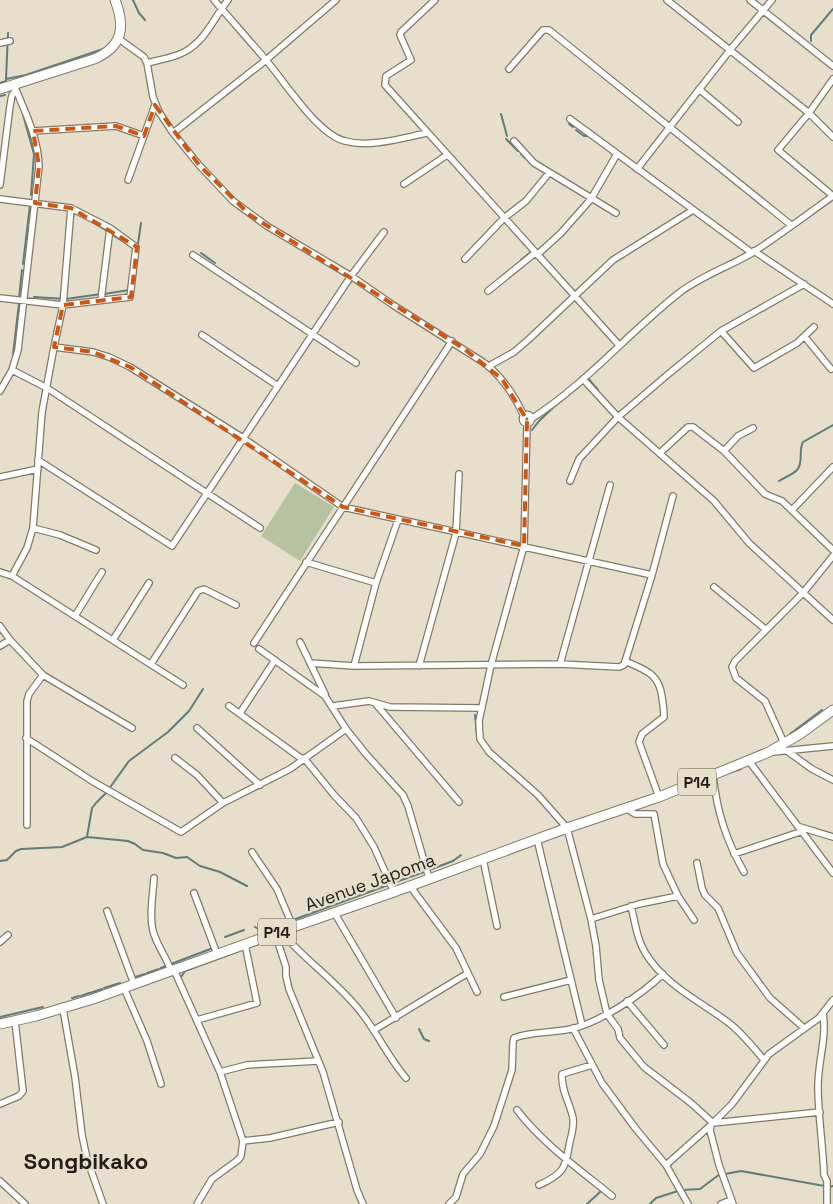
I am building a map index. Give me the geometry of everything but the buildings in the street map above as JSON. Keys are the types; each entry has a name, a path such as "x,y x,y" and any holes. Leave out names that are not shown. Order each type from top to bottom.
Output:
{"main road":[{"path":"0,90 15,88 101,56 114,47 119,39 120,22 115,0"},
{"name":"P14","path":"567,828 659,797 768,752 786,747 833,710"},
{"name":"Avenue Japoma","path":"0,1024 63,1009 124,988 293,926 483,860 567,828"}],"street":[{"path":"214,0 324,129 344,141 370,143 427,133"},
{"path":"147,63 176,55 192,47 199,41 228,0"},
{"path":"173,133 266,60 336,0"},
{"path":"435,0 400,34 410,58 409,63 388,74 384,79 387,87 619,345"},
{"path":"667,0 809,113 833,137"},
{"path":"750,0 833,66"},
{"path":"637,169 699,88 772,0"},
{"path":"509,69 543,30 549,30 791,225"},
{"path":"119,39 139,52 147,63 155,105 173,133 233,201 250,215 351,276 489,366 510,388 524,416 528,415 524,546 491,665 478,730 480,739 483,746 538,795 567,828 591,919 596,946 598,980 607,1014 618,1029 620,1038 639,1061 691,1103 712,1124"},
{"path":"0,44 10,41"},
{"path":"529,421 583,379 619,345 685,289 753,252 833,196 778,150 809,113 833,79"},
{"path":"0,391 12,370 18,350 39,166 33,131 15,88"},
{"path":"0,186 10,106 15,88"},
{"path":"699,88 738,122"},
{"path":"128,180 155,105"},
{"path":"570,119 693,210 833,304"},
{"path":"33,131 116,126 144,136"},
{"path":"514,141 534,164 616,213"},
{"path":"488,291 561,233 591,199 617,154"},
{"path":"404,184 447,155"},
{"path":"465,259 504,218 526,201 548,173"},
{"path":"0,198 71,208 110,228 135,245 137,250 130,297 63,305 0,298"},
{"path":"12,576 27,548 33,528 42,412 63,305 71,208"},
{"path":"489,366 514,352 613,260 693,210"},
{"path":"102,300 110,228"},
{"path":"38,460 172,546 351,276 384,232"},
{"path":"193,255 356,363"},
{"path":"570,481 579,459 618,417 720,331 804,284"},
{"path":"720,331 754,368 790,347 814,328"},
{"path":"202,335 278,386"},
{"path":"805,337 831,369"},
{"path":"254,642 452,341"},
{"path":"54,347 93,352 119,361 243,438 343,507 652,575"},
{"path":"12,370 47,388 260,528"},
{"path":"583,379 618,417 714,501 749,543 833,620"},
{"path":"660,454 691,426 724,450 766,494 782,501 833,550"},
{"path":"724,450 738,436 753,428"},
{"path":"792,510 833,467"},
{"path":"0,477 38,469"},
{"path":"419,666 456,533 459,474"},
{"path":"560,664 610,485"},
{"path":"310,663 354,666 560,664 618,667 624,665 652,575 672,496"},
{"path":"354,666 376,583 398,520"},
{"path":"33,528 60,535 96,550"},
{"path":"833,556 803,593 765,629 735,661 732,667 736,678 765,701 786,747 812,769 833,780"},
{"path":"306,562 376,583"},
{"path":"0,572 12,576 183,685"},
{"path":"75,616 102,572"},
{"path":"113,640 150,583"},
{"path":"714,587 765,629"},
{"path":"151,664 198,591 204,589 236,605"},
{"path":"0,626 10,640 43,675 132,728"},
{"path":"0,646 10,640"},
{"path":"300,642 326,696 346,729 402,794 408,806 429,878"},
{"path":"260,650 326,696"},
{"path":"240,713 275,660"},
{"path":"625,661 651,673 659,683 661,690 664,717 642,734 639,742 659,797"},
{"path":"27,826 27,701 29,694 43,675"},
{"path":"333,706 363,701 390,707 482,708"},
{"path":"374,702 459,802"},
{"path":"229,706 303,759 356,818 374,847 394,892"},
{"path":"197,728 260,785"},
{"path":"26,738 92,781 178,832 183,832 224,803 290,770 346,729"},
{"path":"786,747 833,746"},
{"path":"175,758 197,776 224,803"},
{"path":"749,761 833,873"},
{"path":"713,775 718,808 725,834 744,872"},
{"path":"626,808 635,814 654,814 663,864 678,896 694,920"},
{"path":"734,854 801,829 833,837"},
{"path":"537,839 582,1025"},
{"path":"252,852 272,878 293,926"},
{"path":"483,860 497,926"},
{"path":"698,863 705,895 718,908 737,953 770,998 804,1028"},
{"path":"154,878 153,930 162,954 166,956 220,1072 243,1141 241,1156 212,1179 197,1204"},
{"path":"410,886 456,948 477,992"},
{"path":"194,893 217,954"},
{"path":"591,919 631,906 678,896"},
{"path":"631,906 641,945 663,974 702,1006 729,1023 764,1060"},
{"path":"107,911 134,984"},
{"path":"334,912 396,1018"},
{"path":"277,932 350,999 374,1030 389,1056 406,1078"},
{"path":"277,932 286,967 289,989 318,1060 357,1190 363,1204"},
{"path":"0,942 8,935"},
{"path":"197,1020 257,1003 245,944"},
{"path":"374,1030 468,973"},
{"path":"449,1204 456,1198 462,1174 480,1154 494,1126 512,1070 513,1040 516,1037 572,1028 607,1014 649,988 663,974"},
{"path":"504,997 571,980"},
{"path":"124,988 147,1041 161,1084"},
{"path":"666,1165 732,1104 774,1049 824,1013 833,1000"},
{"path":"627,1001 664,1045"},
{"path":"63,1009 75,1077 82,1135 87,1159 103,1204"},
{"path":"824,1013 825,1034 818,1084 824,1175 827,1181 827,1204"},
{"path":"0,1104 19,1096 23,1091 15,1021"},
{"path":"572,1028 610,1095 666,1165 688,1204"},
{"path":"220,1072 253,1064 318,1060"},
{"path":"539,1185 563,1170 568,1160 573,1120 564,1095 562,1074 592,1064"},
{"path":"517,1110 550,1147 612,1196"},
{"path":"712,1124 820,1112"},
{"path":"243,1141 270,1138 338,1122"},
{"path":"712,1124 710,1130 719,1165 732,1202 722,1204"},
{"path":"0,1181 24,1204"},
{"path":"201,1197 204,1204"}],"highlighted area":[{"path":"155,105 199,165 250,215 463,348 502,379 527,420 524,546 343,507 130,367 93,352 54,347 63,305 131,297 137,247 71,208 35,203 39,166 33,131 116,126 144,136"}],"green space":[{"path":"295,483 334,507 300,561 261,536"}],"waterway":[{"path":"133,0 139,13 145,20"},
{"path":"811,41 811,35 833,9"},
{"path":"6,79 8,33"},
{"path":"0,83 6,81 6,79 26,75 103,49"},
{"path":"0,96 5,95"},
{"path":"22,111 34,154 31,195"},
{"path":"501,114 507,136"},
{"path":"569,124 573,127"},
{"path":"576,130 584,136 590,136"},
{"path":"506,139 518,151"},
{"path":"521,154 525,158"},
{"path":"23,264 30,205"},
{"path":"88,219 107,231"},
{"path":"138,244 141,223"},
{"path":"111,234 132,247"},
{"path":"521,260 532,251"},
{"path":"201,253 215,263"},
{"path":"19,298 22,270"},
{"path":"104,294 129,289"},
{"path":"34,297 66,299 101,294"},
{"path":"13,354 19,303"},
{"path":"587,377 598,390"},
{"path":"532,430 558,403"},
{"path":"779,481 799,467 803,442 833,425"},
{"path":"87,837 92,808 106,793 129,761 168,732 189,711 203,689"},
{"path":"790,734 822,710"},
{"path":"475,715 477,736"},
{"path":"729,773 741,769"},
{"path":"0,861 7,860 16,851 21,849 62,847 87,837 128,841 143,850 163,853 176,858 187,857 200,866 220,872 247,886"},
{"path":"429,870 453,861 461,855"},
{"path":"393,883 424,872"},
{"path":"293,920 388,885"},
{"path":"255,927 262,931 285,923"},
{"path":"225,937 244,930"},
{"path":"171,964 213,948"},
{"path":"181,977 185,971 239,951"},
{"path":"161,968 168,965"},
{"path":"147,973 159,969"},
{"path":"135,977 145,974"},
{"path":"104,988 120,983"},
{"path":"90,993 102,989"},
{"path":"81,996 89,993"},
{"path":"72,998 79,996"},
{"path":"0,1017 43,1007"},
{"path":"419,1029 424,1039 429,1041"},
{"path":"725,1174 741,1171 833,1186"},
{"path":"682,1190 700,1189 720,1174"},
{"path":"650,1204 656,1198 678,1191"},
{"path":"587,1204 600,1192"}],"district":[{"name":"Songbikako","path":"86,1161"}]}
